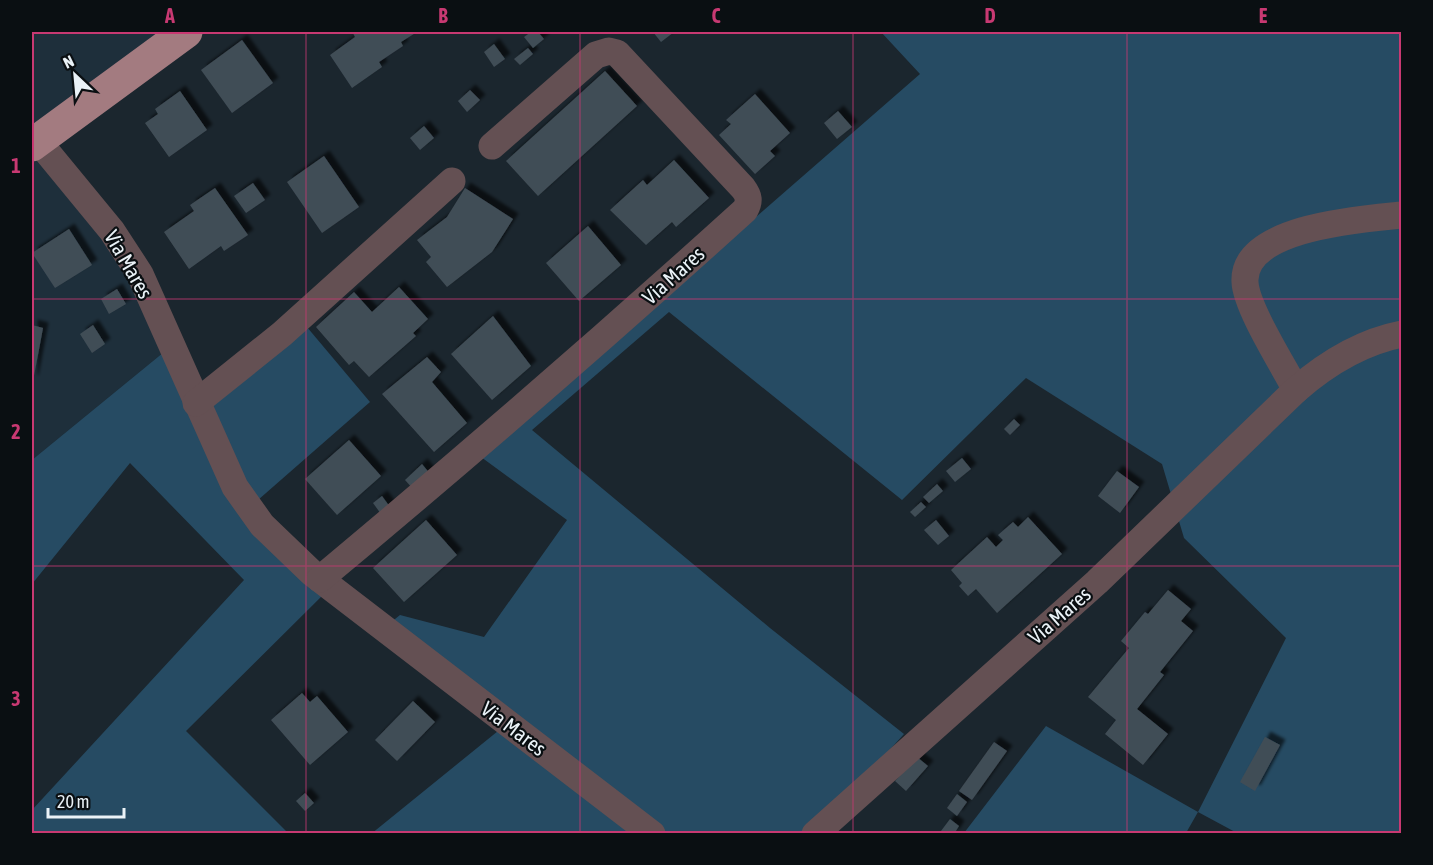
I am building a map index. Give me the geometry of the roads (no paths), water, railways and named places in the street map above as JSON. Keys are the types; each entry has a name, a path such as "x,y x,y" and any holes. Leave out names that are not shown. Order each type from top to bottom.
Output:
{"main road":[{"path":"35,143 186,32"}],"street":[{"name":"Via Mares","path":"320,579 489,439 684,266 748,205 747,194 743,188 617,53 609,51 596,55 492,146"},
{"name":"Via Mares","path":"35,143 112,231 140,274 235,487 262,525 320,579 652,834"},
{"path":"196,403 282,334 452,181"},
{"path":"1296,390 1248,297 1245,283 1246,268 1252,257 1263,247 1318,227 1401,215"},
{"name":"Via Mares","path":"815,834 1097,582 1315,373 1362,345 1401,334"}]}
